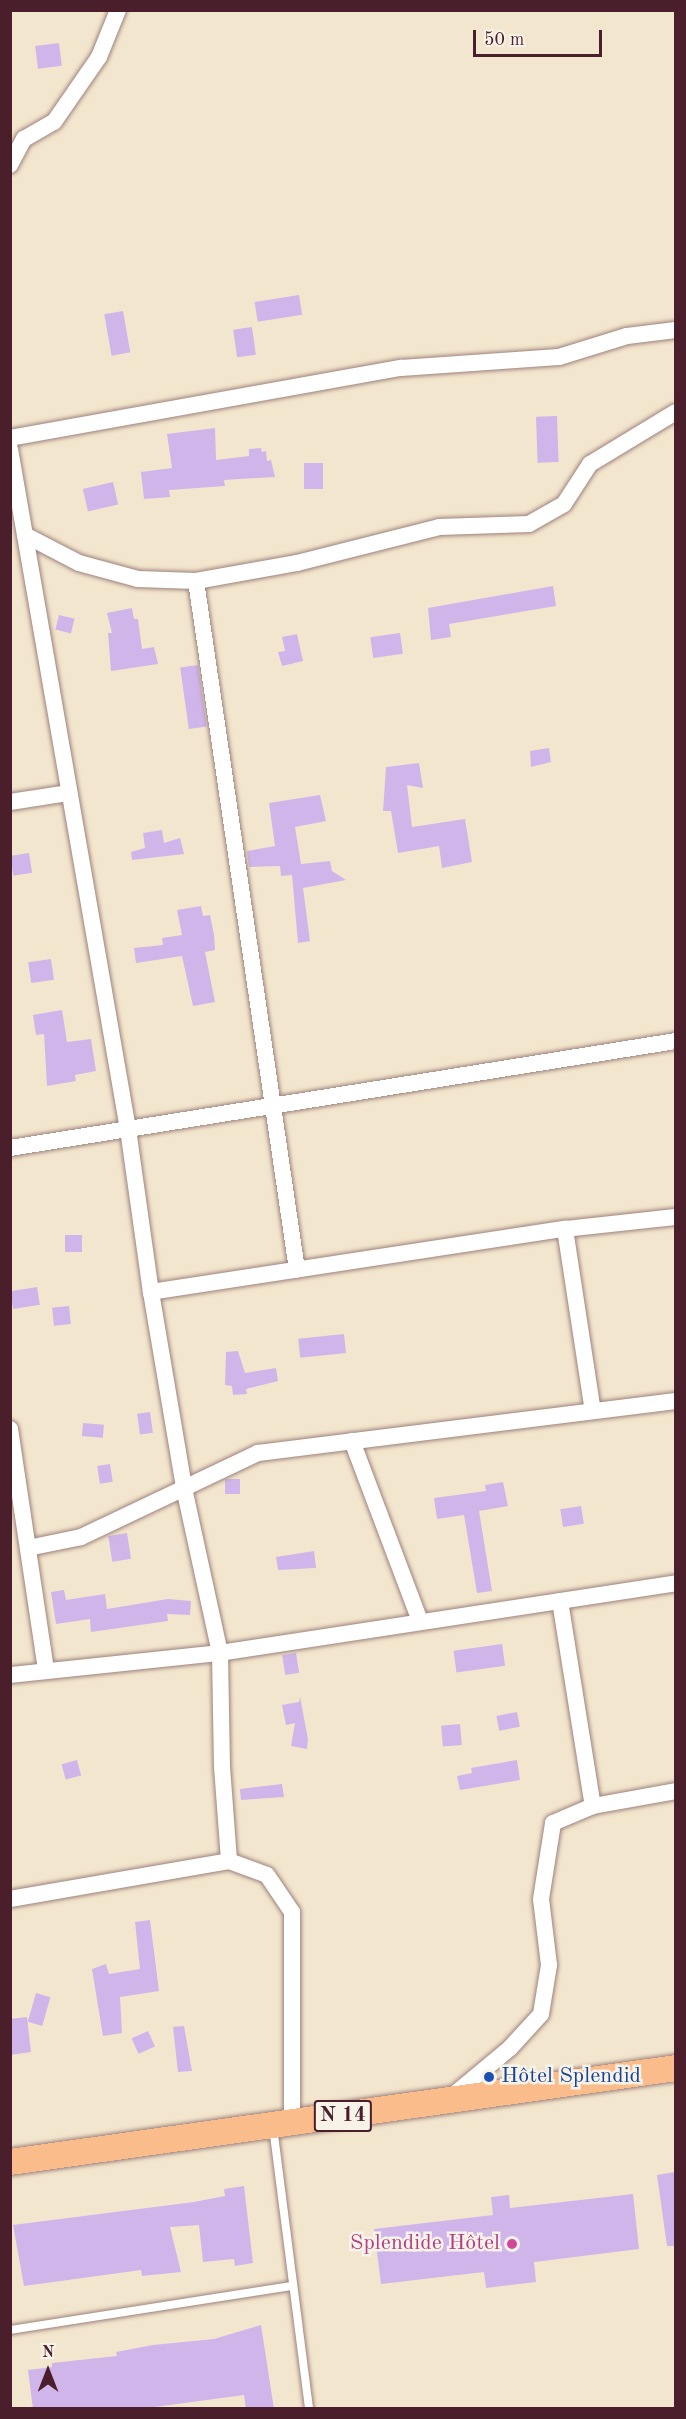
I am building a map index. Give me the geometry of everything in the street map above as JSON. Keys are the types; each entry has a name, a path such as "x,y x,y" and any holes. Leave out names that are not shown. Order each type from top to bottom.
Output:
{"main road":[{"name":"N 14","path":"10,2162 445,2103 675,2068"}],"street":[{"path":"10,165 24,140 54,122 99,57 118,10"},
{"path":"10,438 401,368 559,357 627,336 675,330"},
{"path":"25,535 79,564 138,579 196,580 297,564 439,527 529,524 564,504 590,464 675,412"},
{"path":"10,449 13,480 25,535 128,1129 184,1488 220,1653 222,1767 229,1861"},
{"path":"196,580 271,1106 297,1270"},
{"path":"10,802 69,793"},
{"path":"10,1148 675,1041"},
{"path":"152,1292 565,1228 675,1217"},
{"path":"565,1228 593,1411"},
{"path":"28,1548 81,1537 258,1453 675,1401"},
{"path":"10,1429 17,1512 28,1548 46,1670"},
{"path":"352,1441 420,1621"},
{"path":"10,1675 220,1653 675,1583"},
{"path":"560,1601 593,1806"},
{"path":"445,2103 510,2049 541,2014 549,1965 541,1899 553,1823 593,1806 675,1791"},
{"path":"10,1899 229,1861 267,1875 292,1912 283,2125"}],"lane":[{"path":"283,2125 291,2286 309,2409"},
{"path":"10,2330 291,2286"}],"building":[{"path":"59,43 62,66 38,69 35,46"},
{"path":"299,295 302,315 258,322 255,302"},
{"path":"123,311 130,352 112,356 104,314"},
{"path":"252,327 256,355 237,357 233,330"},
{"path":"557,416 559,462 538,463 536,417"},
{"path":"215,428 216,460 249,456 249,449 261,448 262,452 266,451 267,461 271,460 275,477 224,480 225,486 169,490 170,497 144,499 141,472 172,468 167,434"},
{"path":"304,463 323,463 323,489 304,489"},
{"path":"113,482 118,504 88,511 83,489"},
{"path":"553,586 556,606 449,624 451,637 431,640 428,608"},
{"path":"132,608 134,619 138,619 142,649 154,647 158,664 111,671 108,633 112,633 107,613"},
{"path":"59,615 75,619 71,633 55,630"},
{"path":"400,633 403,654 373,658 370,637"},
{"path":"297,634 303,661 282,666 278,652 285,651 282,637"},
{"path":"198,665 207,726 189,729 180,668"},
{"path":"549,748 551,762 531,767 530,751"},
{"path":"419,763 423,788 407,785 412,827 465,819 472,862 442,868 439,846 398,853 391,811 383,811 386,767"},
{"path":"320,795 326,821 295,827 301,864 330,861 332,871 346,880 303,888 310,941 298,943 292,875 281,876 280,866 249,867 247,851 275,846 269,803"},
{"path":"162,830 164,843 180,838 184,854 132,860 131,852 145,848 143,833"},
{"path":"29,853 32,873 13,876 10,856"},
{"path":"201,906 203,916 210,915 214,935 215,950 205,952 215,1002 193,1006 182,956 136,963 134,948 163,945 162,938 182,935 177,910"},
{"path":"51,959 54,980 31,983 28,962"},
{"path":"62,1010 67,1042 91,1039 96,1071 75,1075 76,1081 47,1086 44,1034 36,1035 33,1015"},
{"path":"65,1235 82,1235 82,1252 65,1252"},
{"path":"37,1287 40,1305 13,1309 10,1291"},
{"path":"69,1306 71,1324 54,1326 52,1308"},
{"path":"344,1334 346,1353 300,1358 298,1339"},
{"path":"238,1351 245,1373 276,1368 278,1381 246,1389 247,1394 233,1395 232,1386 225,1385 226,1352"},
{"path":"150,1412 153,1433 140,1435 137,1414"},
{"path":"83,1423 104,1425 103,1438 82,1436"},
{"path":"110,1464 113,1482 100,1484 97,1466"},
{"path":"225,1479 240,1479 240,1494 225,1494"},
{"path":"503,1482 508,1506 479,1511 492,1591 477,1593 464,1515 437,1519 434,1498 486,1491 485,1485"},
{"path":"581,1506 584,1524 563,1527 560,1509"},
{"path":"127,1533 131,1559 112,1562 108,1536"},
{"path":"314,1551 316,1568 278,1570 276,1557"},
{"path":"64,1590 66,1600 105,1594 107,1609 168,1599 191,1601 190,1615 167,1614 168,1621 91,1632 90,1619 56,1624 51,1592"},
{"path":"502,1644 505,1666 457,1673 453,1651"},
{"path":"296,1653 299,1673 285,1675 282,1655"},
{"path":"300,1697 308,1739 307,1749 291,1746 295,1723 286,1725 282,1705 299,1702"},
{"path":"517,1712 520,1727 499,1731 496,1716"},
{"path":"460,1724 462,1745 443,1747 441,1726"},
{"path":"77,1760 81,1775 66,1780 62,1764"},
{"path":"517,1760 520,1780 460,1790 457,1776 472,1773 471,1768"},
{"path":"282,1784 284,1797 241,1800 240,1789"},
{"path":"150,1920 159,1991 120,1997 122,2033 103,2036 92,1969 106,1964 109,1974 140,1969 135,1922"},
{"path":"36,1993 50,1997 42,2026 28,2022"},
{"path":"27,2017 31,2052 10,2055 10,2019"},
{"path":"184,2026 192,2071 178,2072 173,2027"},
{"path":"148,2031 155,2047 138,2054 132,2038"},
{"path":"675,2172 675,2246 667,2246 657,2175"},
{"path":"244,2186 253,2263 235,2266 234,2259 203,2262 199,2225 170,2227 181,2272 142,2276 141,2270 24,2286 13,2225 194,2202 225,2196 224,2189"},
{"path":"633,2194 639,2249 534,2262 536,2282 486,2288 484,2272 381,2284 374,2229 493,2215 491,2197 509,2195 510,2208"},
{"path":"261,2325 274,2409 246,2409 244,2395 140,2409 33,2409 28,2370 52,2367 52,2363 117,2356 116,2352 153,2345 214,2339"}],"place":[{"name":"Hôtel Splendid","path":"489,2077"},
{"name":"Splendide Hôtel","path":"512,2244"}]}
